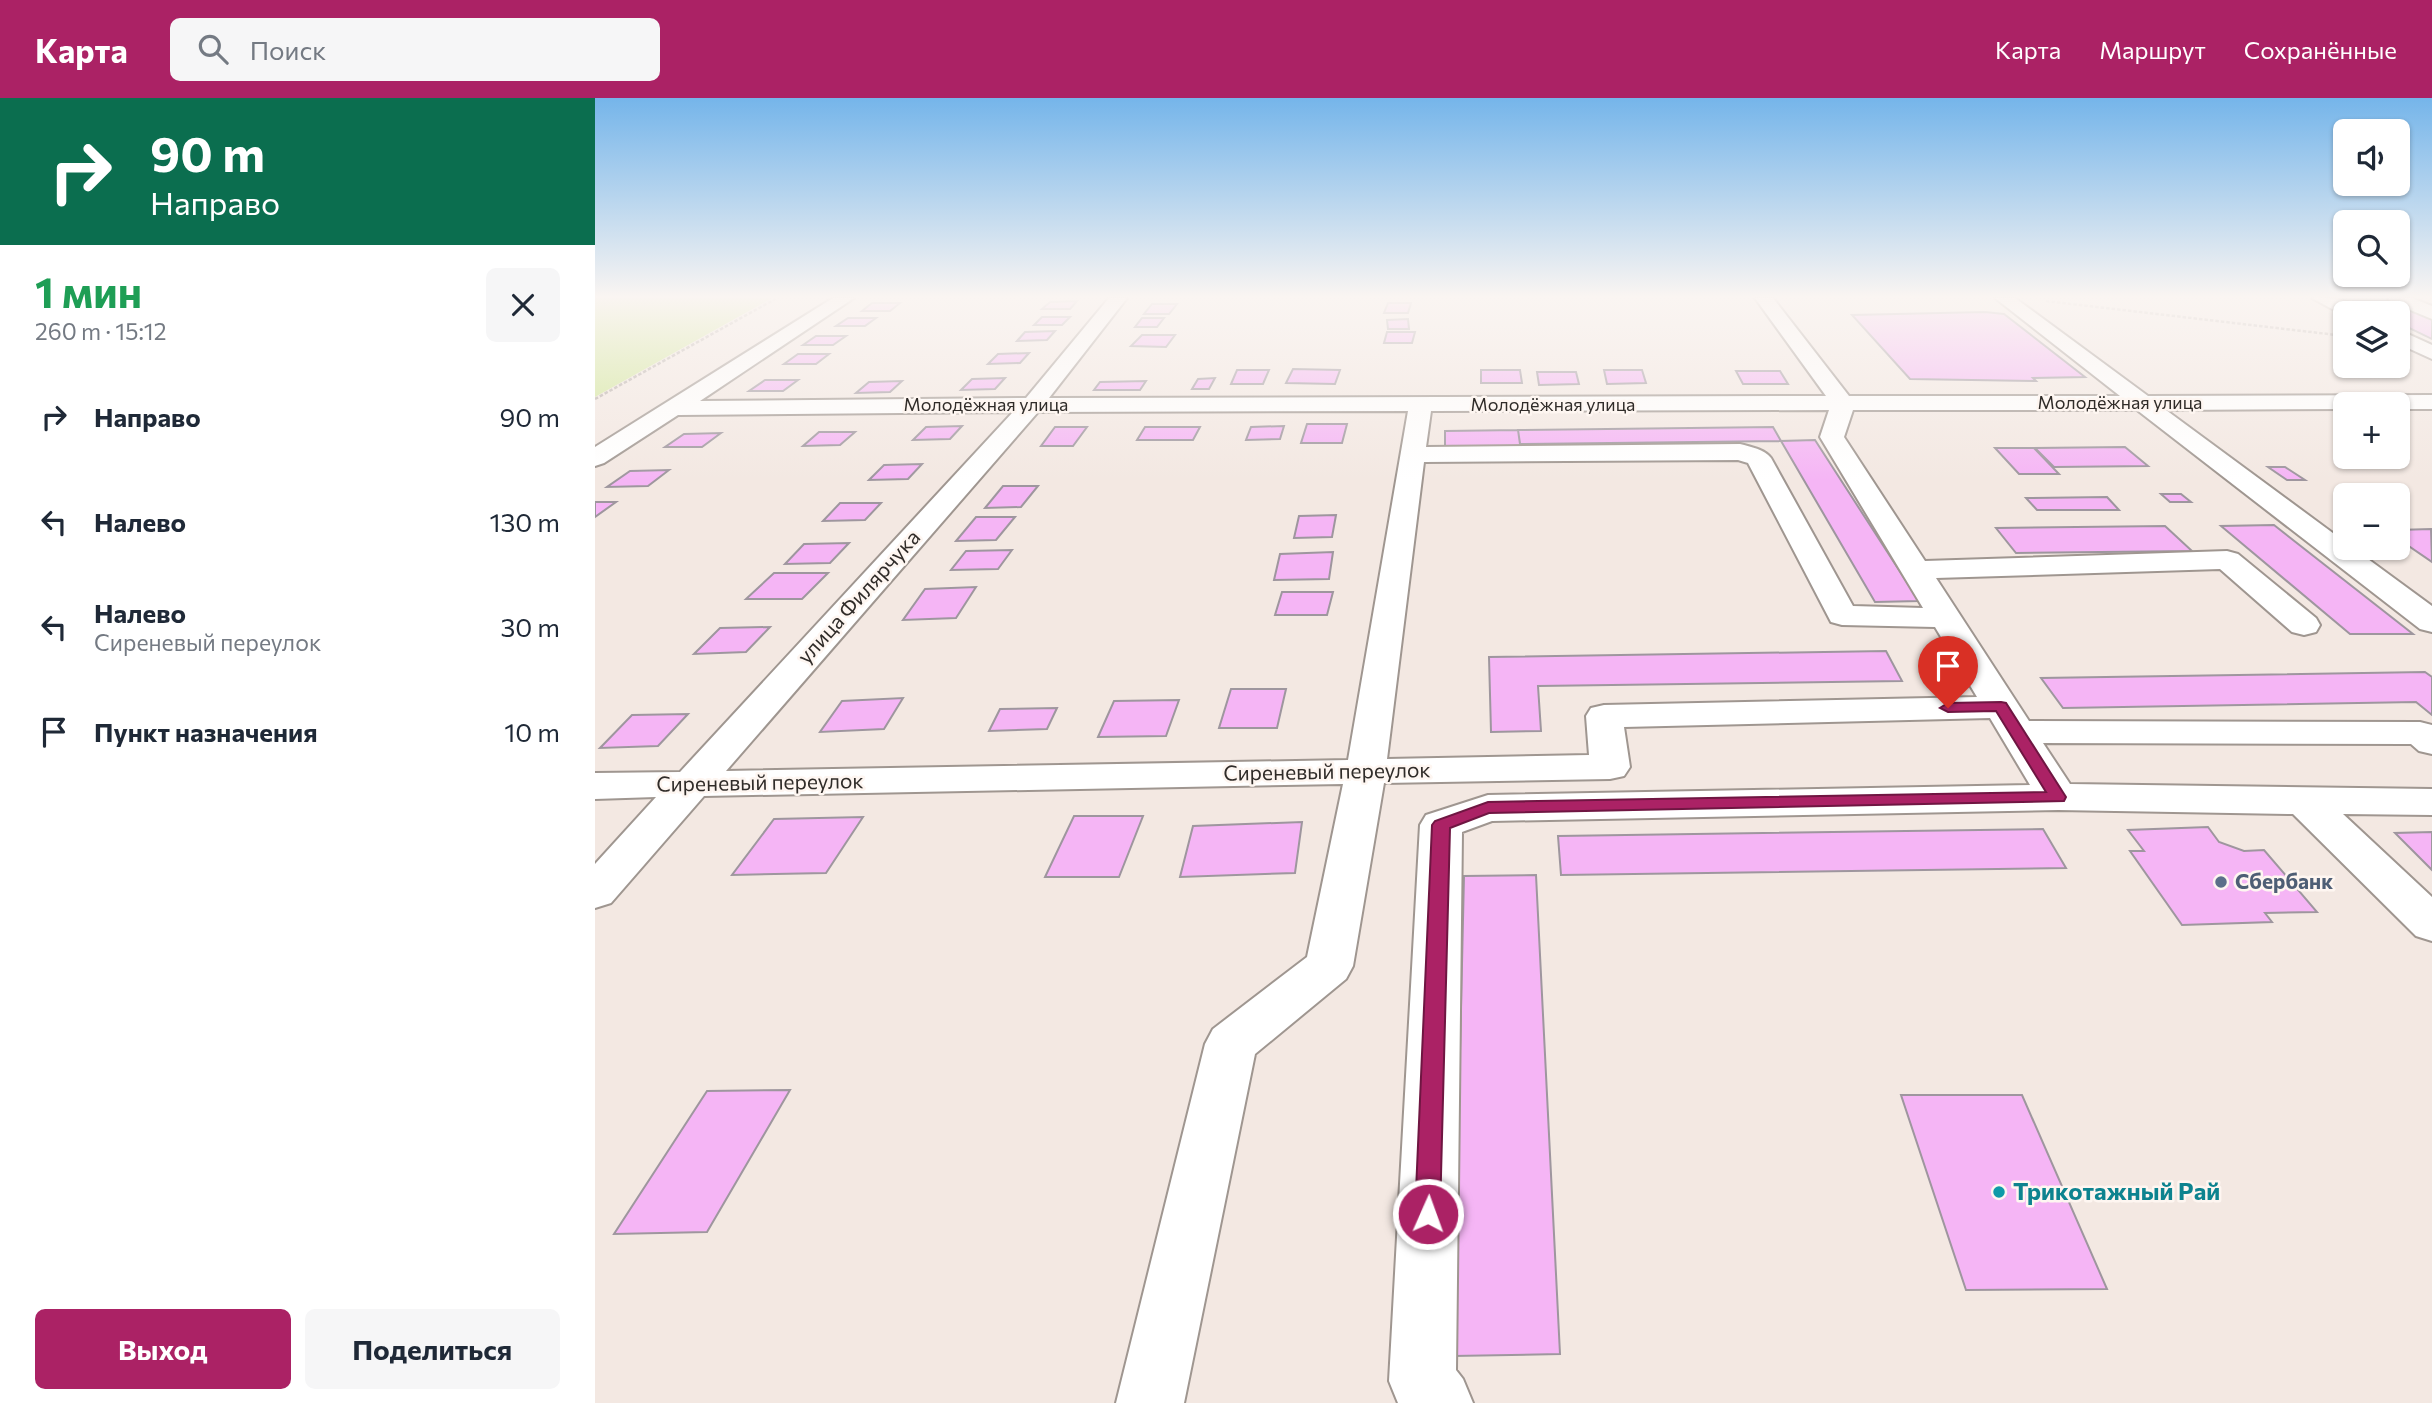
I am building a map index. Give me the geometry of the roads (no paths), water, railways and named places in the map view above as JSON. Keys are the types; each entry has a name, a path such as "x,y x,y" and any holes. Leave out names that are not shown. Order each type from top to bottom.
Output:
{"street":[{"path":"595,458 750,359"},
{"name":"улица Филярчука","path":"595,892 1033,404 1069,359"},
{"path":"1809,359 1843,404 1832,437 2058,797"},
{"path":"2085,359 2432,622"},
{"name":"Молодёжная улица","path":"674,408 1033,404 1420,406 2432,402"},
{"path":"1150,1403 1231,1044 1329,966 1366,771 1420,406"},
{"path":"1413,455 1740,452 1758,458 1842,615 1945,618"},
{"path":"1915,570 2227,560 2304,625"},
{"name":"Сиреневый переулок","path":"595,786 1610,766 1604,716 2009,719"},
{"path":"2009,719 2420,733 2432,744"},
{"path":"1439,1403 1422,1381 1441,825 1488,808 2058,797 2432,802"},
{"path":"2304,801 2432,924"}],"place":[{"name":"Сбербанк","path":"2221,882"},
{"name":"Трикотажный Рай","path":"1999,1192"}]}
